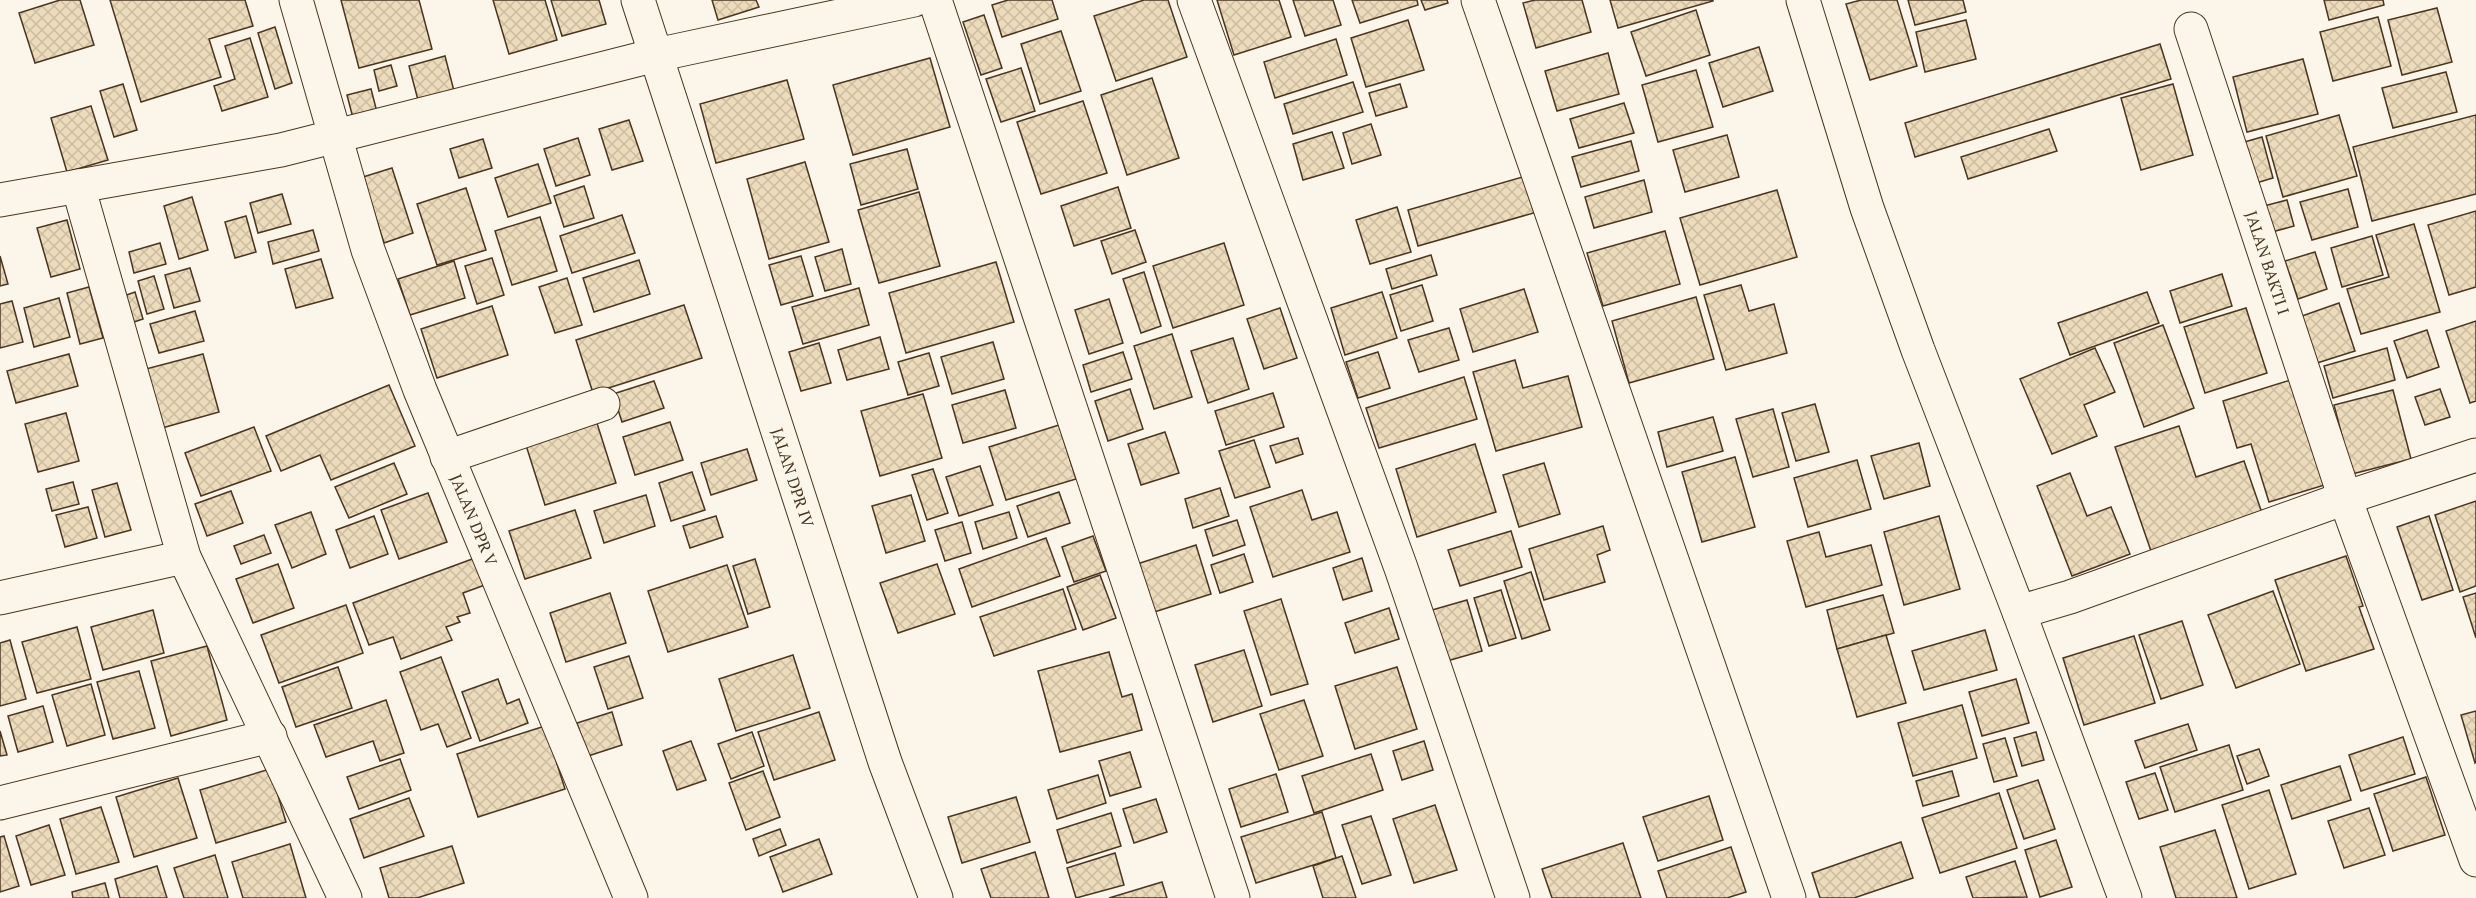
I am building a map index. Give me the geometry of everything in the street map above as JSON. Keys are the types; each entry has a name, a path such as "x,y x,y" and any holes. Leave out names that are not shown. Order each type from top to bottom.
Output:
{"street":[{"name":"JALAN DPR V","path":"296,0 368,250 447,457 631,898"},
{"name":"JALAN DPR IV","path":"638,0 881,750 936,898"},
{"path":"0,200 282,150 656,55 914,0"},
{"path":"935,0 1233,898"},
{"path":"1194,0 1401,568 1513,898"},
{"path":"1478,0 1789,898"},
{"path":"1803,0 1875,229 1918,350 2019,612 2125,898"},
{"name":"JALAN BAKTI I","path":"2191,29 2345,498 2476,860"},
{"path":"78,186 184,557 345,898"},
{"path":"447,457 603,404"},
{"path":"2019,612 2092,590 2345,498 2476,455"},
{"path":"0,598 184,557"},
{"path":"0,803 270,736"}],"building":[{"path":"60,0 80,0 94,45 35,63 19,13"},
{"path":"110,0 245,0 253,26 209,39 221,77 141,102"},
{"path":"341,0 419,0 432,49 359,68"},
{"path":"493,0 545,0 557,40 509,54"},
{"path":"551,0 599,0 606,24 562,36"},
{"path":"712,0 756,0 759,7 718,20"},
{"path":"1008,0 1052,0 1058,19 1002,37 992,5"},
{"path":"1144,0 1168,0 1187,57 1116,81 1094,16"},
{"path":"1217,0 1279,0 1291,37 1234,55"},
{"path":"1293,0 1333,0 1341,25 1305,36"},
{"path":"1352,0 1417,0 1418,5 1360,23"},
{"path":"1421,0 1447,0 1448,3 1425,10"},
{"path":"1535,0 1582,0 1591,32 1536,48 1523,3"},
{"path":"1610,0 1713,0 1713,1 1618,28"},
{"path":"1861,0 1897,0 1917,66 1870,80 1846,4"},
{"path":"1908,0 1963,0 1966,12 1915,25"},
{"path":"2324,0 2383,0 2384,5 2329,20"},
{"path":"2437,8 2452,62 2402,75 2388,20"},
{"path":"1696,10 1710,55 1646,76 1631,32"},
{"path":"984,15 1002,68 981,75 963,22"},
{"path":"2378,17 2391,66 2333,81 2320,32"},
{"path":"1408,20 1424,70 1366,87 1351,38"},
{"path":"1966,20 1976,59 1925,72 1916,32"},
{"path":"275,27 292,83 275,89 258,33"},
{"path":"1061,31 1081,91 1040,104 1021,44"},
{"path":"250,38 268,97 222,111 214,86 235,79 225,46"},
{"path":"1336,39 1347,75 1275,98 1264,62"},
{"path":"2160,44 2171,79 1915,157 1905,123"},
{"path":"1759,47 1773,91 1723,107 1709,63"},
{"path":"1608,53 1619,94 1557,111 1545,71"},
{"path":"445,56 454,91 418,100 409,66"},
{"path":"930,58 950,127 853,155 833,85"},
{"path":"2303,59 2318,114 2247,132 2233,77"},
{"path":"391,65 397,86 379,91 374,70"},
{"path":"1021,68 1035,111 1001,122 986,79"},
{"path":"1696,70 1713,127 1658,142 1642,85"},
{"path":"2446,72 2457,112 2393,128 2382,88"},
{"path":"1152,78 1179,158 1127,175 1101,95"},
{"path":"787,80 804,139 716,163 700,104"},
{"path":"1353,82 1363,112 1293,134 1284,104"},
{"path":"123,84 137,130 114,137 100,91"},
{"path":"1400,84 1407,107 1376,116 1369,93"},
{"path":"2173,84 2193,155 2141,170 2121,98"},
{"path":"371,89 377,112 353,118 347,95"},
{"path":"1083,101 1107,173 1041,194 1017,122"},
{"path":"1624,103 1634,133 1579,148 1570,119"},
{"path":"91,106 108,160 67,172 51,118"},
{"path":"2339,115 2357,176 2283,197 2266,136"},
{"path":"2476,115 2476,194 2372,221 2353,147"},
{"path":"629,120 643,161 612,170 599,129"},
{"path":"1371,124 1381,155 1352,164 1343,133"},
{"path":"2049,129 2057,151 1968,179 1961,157"},
{"path":"1332,132 1344,168 1303,180 1293,144"},
{"path":"1727,135 1739,177 1685,192 1673,150"},
{"path":"2262,137 2273,178 2246,186 2234,145"},
{"path":"578,138 590,175 556,186 544,149"},
{"path":"483,139 492,168 459,178 450,149"},
{"path":"1631,141 1639,171 1581,187 1572,157"},
{"path":"907,149 918,189 861,205 850,164"},
{"path":"805,162 829,242 769,259 747,179"},
{"path":"538,164 551,203 508,217 495,178"},
{"path":"392,168 413,233 384,243 363,177"},
{"path":"1526,176 1537,212 1418,246 1408,210"},
{"path":"1644,180 1652,212 1594,228 1585,197"},
{"path":"584,186 594,218 564,227 554,196"},
{"path":"1118,187 1131,228 1074,246 1061,206"},
{"path":"466,188 486,250 437,265 417,204"},
{"path":"2348,189 2358,227 2312,240 2300,202"},
{"path":"1777,190 1797,257 1700,285 1680,218"},
{"path":"919,192 940,266 879,283 858,210"},
{"path":"282,194 291,224 258,233 250,203"},
{"path":"192,197 208,250 179,259 164,206"},
{"path":"2287,200 2294,226 2268,233 2260,207"},
{"path":"1397,207 1411,252 1370,264 1356,220"},
{"path":"2476,211 2476,287 2449,295 2428,225"},
{"path":"622,215 635,253 572,273 560,236"},
{"path":"246,216 256,252 235,258 225,222"},
{"path":"540,217 557,271 512,285 495,231"},
{"path":"67,220 80,269 51,277 37,228"},
{"path":"2414,224 2440,312 2361,334 2347,289 2389,277 2376,235"},
{"path":"313,230 319,251 273,264 268,242"},
{"path":"1135,230 1146,262 1112,274 1101,241"},
{"path":"1665,231 1680,284 1603,306 1587,253"},
{"path":"2372,236 2383,275 2342,287 2331,248"},
{"path":"160,243 166,264 134,273 129,252"},
{"path":"1224,243 1244,305 1173,328 1153,266"},
{"path":"842,249 851,284 825,291 815,257"},
{"path":"2315,252 2327,289 2298,299 2285,261"},
{"path":"1431,255 1437,275 1392,289 1386,269"},
{"path":"0,256 8,284 0,286"},
{"path":"801,256 813,296 781,305 769,265"},
{"path":"492,258 504,295 477,304 465,266"},
{"path":"321,259 333,298 296,308 285,269"},
{"path":"639,260 650,294 594,312 583,278"},
{"path":"454,261 465,298 410,315 398,279"},
{"path":"996,262 1014,322 906,353 889,293"},
{"path":"190,268 200,301 174,308 165,275"},
{"path":"1144,272 1161,326 1141,333 1123,279"},
{"path":"2222,274 2232,306 2180,323 2170,291"},
{"path":"154,276 164,309 147,314 138,281"},
{"path":"567,278 582,325 555,333 539,287"},
{"path":"1422,285 1433,321 1401,331 1390,295"},
{"path":"1741,285 1749,311 1774,304 1787,353 1726,370 1704,295"},
{"path":"89,287 103,338 80,344 67,293"},
{"path":"859,288 869,325 803,344 792,307"},
{"path":"1524,289 1538,332 1473,352 1460,309"},
{"path":"135,292 143,319 128,324 121,297"},
{"path":"1382,292 1397,338 1345,355 1331,308"},
{"path":"2147,292 2159,323 2070,355 2058,323"},
{"path":"1696,297 1714,359 1629,383 1612,321"},
{"path":"59,298 70,337 34,347 24,308"},
{"path":"1109,299 1123,343 1089,354 1075,310"},
{"path":"12,301 23,342 0,348 0,304"},
{"path":"2339,303 2355,351 2317,363 2302,316"},
{"path":"684,305 702,358 593,393 576,340"},
{"path":"492,306 508,355 437,378 421,329"},
{"path":"1280,308 1297,358 1264,369 1247,319"},
{"path":"2246,308 2267,373 2205,393 2184,327"},
{"path":"195,311 204,341 159,353 150,324"},
{"path":"2476,321 2476,401 2470,403 2446,331"},
{"path":"2163,325 2194,408 2144,427 2114,343"},
{"path":"1449,328 1459,360 1419,372 1408,340"},
{"path":"2427,330 2439,367 2407,378 2394,341"},
{"path":"1172,334 1192,397 1154,409 1134,346"},
{"path":"880,337 889,369 847,380 838,350"},
{"path":"1233,338 1249,389 1208,403 1191,351"},
{"path":"993,342 1004,379 952,394 941,357"},
{"path":"819,343 831,383 801,391 789,352"},
{"path":"2095,348 2115,392 2084,405 2097,436 2052,454 2020,379"},
{"path":"2387,348 2395,380 2333,398 2324,366"},
{"path":"1123,352 1132,379 1091,392 1083,365"},
{"path":"1378,352 1390,388 1358,398 1346,362"},
{"path":"929,353 939,386 908,395 898,362"},
{"path":"69,354 78,386 16,403 7,371"},
{"path":"203,354 219,412 162,428 146,369"},
{"path":"1515,360 1523,388 1568,376 1582,427 1496,451 1473,372"},
{"path":"1464,377 1477,419 1379,448 1366,408"},
{"path":"2297,378 2331,483 2269,502 2251,444 2237,448 2223,401"},
{"path":"654,381 664,408 622,422 613,394"},
{"path":"389,385 415,446 331,480 320,455 281,471 266,436"},
{"path":"1130,389 1143,429 1108,441 1095,401"},
{"path":"2440,389 2450,417 2425,425 2415,397"},
{"path":"1005,390 1016,428 963,443 952,405"},
{"path":"2393,390 2411,459 2352,474 2334,405"},
{"path":"1273,393 1284,427 1226,445 1215,411"},
{"path":"923,394 942,458 880,476 861,411"},
{"path":"1815,404 1829,452 1796,461 1782,413"},
{"path":"1773,409 1789,467 1753,477 1736,419"},
{"path":"66,413 79,461 38,472 25,424"},
{"path":"595,417 616,483 545,505 524,439"},
{"path":"1713,417 1723,451 1667,467 1658,432"},
{"path":"670,422 683,460 635,475 623,437"},
{"path":"1059,425 1076,479 1006,500 989,447"},
{"path":"2179,426 2196,477 2244,461 2262,513 2151,551 2115,447"},
{"path":"254,427 271,471 201,496 185,453"},
{"path":"1165,432 1179,473 1141,485 1128,444"},
{"path":"1298,438 1303,454 1276,463 1270,446"},
{"path":"1254,440 1270,487 1235,498 1219,451"},
{"path":"1919,443 1930,486 1884,499 1871,456"},
{"path":"1475,444 1496,512 1417,537 1396,469"},
{"path":"747,449 757,480 711,495 701,463"},
{"path":"1735,457 1755,527 1702,542 1682,472"},
{"path":"1857,460 1871,509 1808,527 1794,478"},
{"path":"394,463 407,494 349,518 335,487"},
{"path":"1544,463 1560,514 1519,527 1503,475"},
{"path":"980,466 993,505 959,516 946,477"},
{"path":"933,469 948,513 927,520 912,475"},
{"path":"692,472 705,510 671,521 659,483"},
{"path":"2070,473 2087,516 2111,507 2130,554 2072,576 2037,486"},
{"path":"73,482 79,504 52,511 46,489"},
{"path":"117,483 131,530 105,537 92,490"},
{"path":"1220,488 1229,516 1193,528 1185,499"},
{"path":"1302,490 1312,520 1337,512 1350,552 1273,577 1250,507"},
{"path":"231,491 243,523 207,536 195,504"},
{"path":"1059,492 1070,523 1028,537 1017,506"},
{"path":"428,493 447,542 399,559 381,510"},
{"path":"646,495 655,526 604,543 594,511"},
{"path":"911,495 925,541 886,553 872,506"},
{"path":"2476,501 2476,586 2460,592 2435,515"},
{"path":"88,507 97,538 65,547 56,515"},
{"path":"575,510 591,558 525,579 509,531"},
{"path":"311,512 326,554 292,568 275,525"},
{"path":"1009,512 1017,538 983,549 975,522"},
{"path":"374,516 388,554 350,568 336,530"},
{"path":"716,516 723,537 690,548 683,526"},
{"path":"1939,516 1960,589 1904,605 1884,532"},
{"path":"2429,516 2453,590 2422,600 2397,527"},
{"path":"1237,520 1245,545 1213,556 1205,530"},
{"path":"962,522 971,553 945,561 935,530"},
{"path":"1603,526 1610,550 1597,555 1605,582 1544,600 1529,549"},
{"path":"1511,531 1522,567 1460,586 1448,550"},
{"path":"1819,532 1826,557 1871,545 1882,585 1806,607 1787,541"},
{"path":"264,535 271,553 241,564 234,546"},
{"path":"1093,536 1106,571 1074,582 1062,547"},
{"path":"1046,538 1060,576 972,607 959,569"},
{"path":"1196,545 1211,594 1151,613 1134,565"},
{"path":"1244,554 1253,582 1220,593 1211,565"},
{"path":"483,555 493,582 463,593 470,613 457,617 460,622 446,627 452,640 401,659 393,637 369,645 353,603"},
{"path":"2346,556 2363,606 2359,607 2374,649 2306,671 2275,580"},
{"path":"1362,558 1372,591 1343,600 1333,568"},
{"path":"755,559 770,607 748,614 733,566"},
{"path":"278,564 294,608 253,623 236,579"},
{"path":"937,564 955,614 898,633 880,583"},
{"path":"727,565 748,627 668,652 648,591"},
{"path":"1531,572 1550,630 1522,639 1504,581"},
{"path":"1100,575 1116,618 1083,630 1067,587"},
{"path":"1063,589 1076,629 994,656 980,617"},
{"path":"1501,590 1516,638 1489,646 1474,598"},
{"path":"2273,591 2300,664 2236,688 2208,615"},
{"path":"610,593 626,643 566,662 550,613"},
{"path":"2476,593 2476,638 2463,597"},
{"path":"1883,595 1894,633 1837,649 1827,610"},
{"path":"1281,599 1308,684 1271,695 1244,611"},
{"path":"1467,600 1482,651 1447,661 1432,610"},
{"path":"346,605 363,653 279,683 261,635"},
{"path":"1389,608 1399,639 1355,653 1345,623"},
{"path":"153,610 164,653 103,670 91,627"},
{"path":"2182,621 2203,685 2161,699 2139,635"},
{"path":"77,627 91,679 37,693 22,642"},
{"path":"1985,630 1997,670 1924,690 1912,651"},
{"path":"1886,635 1906,703 1857,717 1837,649"},
{"path":"2134,636 2155,703 2084,725 2063,658"},
{"path":"10,640 26,699 0,706 0,643"},
{"path":"207,646 227,720 171,736 151,661"},
{"path":"1244,650 1262,706 1213,722 1195,665"},
{"path":"1109,652 1122,697 1132,694 1142,730 1060,752 1038,671"},
{"path":"793,655 810,708 736,731 719,679"},
{"path":"629,656 643,698 608,709 594,667"},
{"path":"441,657 471,738 447,747 438,724 421,730 400,672"},
{"path":"338,667 352,708 296,727 282,687"},
{"path":"1397,667 1417,729 1355,749 1335,686"},
{"path":"139,671 155,728 113,739 97,682"},
{"path":"498,679 507,704 519,699 528,723 480,741 462,692"},
{"path":"2016,679 2029,723 1982,736 1969,692"},
{"path":"91,684 105,735 67,746 52,695"},
{"path":"386,700 404,753 380,761 373,741 326,757 314,725"},
{"path":"1304,700 1323,756 1279,770 1260,714"},
{"path":"1962,705 1977,758 1913,776 1898,723"},
{"path":"43,706 53,742 18,752 8,716"},
{"path":"2476,711 2476,762 2475,763 2461,715"},
{"path":"612,712 622,745 588,756 577,723"},
{"path":"819,712 835,760 774,780 758,732"},
{"path":"2188,724 2197,750 2145,768 2135,741"},
{"path":"545,726 565,789 478,817 457,754"},
{"path":"0,731 7,755 0,756"},
{"path":"752,732 764,766 731,779 718,744"},
{"path":"2036,732 2044,760 2022,766 2014,738"},
{"path":"2403,737 2415,774 2361,791 2349,755"},
{"path":"2005,738 2017,776 1994,782 1983,744"},
{"path":"691,741 706,780 677,790 663,751"},
{"path":"1424,741 1433,770 1402,780 1393,751"},
{"path":"2229,745 2243,790 2175,812 2160,767"},
{"path":"2259,749 2269,776 2247,784 2237,756"},
{"path":"1130,752 1141,787 1110,796 1099,761"},
{"path":"1371,754 1383,790 1314,813 1302,776"},
{"path":"400,759 411,790 359,809 347,777"},
{"path":"2340,766 2351,800 2292,819 2281,785"},
{"path":"270,769 286,822 216,843 200,790"},
{"path":"763,771 780,817 746,830 729,783"},
{"path":"1952,771 1959,796 1923,806 1916,781"},
{"path":"2155,773 2168,810 2139,819 2126,782"},
{"path":"1276,774 1288,812 1241,827 1229,789"},
{"path":"1098,775 1106,803 1057,819 1048,790"},
{"path":"2426,777 2445,835 2393,851 2374,794"},
{"path":"178,778 197,838 134,857 116,797"},
{"path":"2038,780 2055,829 2024,839 2007,790"},
{"path":"2269,790 2296,874 2249,889 2222,805"},
{"path":"1999,793 2017,848 1940,873 1922,818"},
{"path":"1709,796 1723,840 1658,861 1643,817"},
{"path":"1016,797 1030,842 962,863 948,817"},
{"path":"409,798 424,836 364,858 350,819"},
{"path":"1156,799 1167,832 1134,843 1123,809"},
{"path":"1435,805 1457,870 1414,883 1393,819"},
{"path":"101,807 119,862 76,874 60,819"},
{"path":"2369,808 2385,855 2344,868 2328,821"},
{"path":"1322,812 1336,858 1256,883 1241,837"},
{"path":"1111,813 1121,846 1067,863 1057,830"},
{"path":"1371,816 1391,875 1362,884 1342,825"},
{"path":"49,825 65,875 31,885 16,836"},
{"path":"780,829 786,845 759,856 753,839"},
{"path":"2215,830 2237,898 2176,898 2160,847"},
{"path":"4,836 19,886 0,892 0,837"},
{"path":"819,839 832,874 783,892 770,857"},
{"path":"2056,840 2072,887 2040,897 2025,850"},
{"path":"1901,842 1913,878 1854,898 1820,898 1812,873"},
{"path":"1623,843 1641,898 1552,898 1542,869"},
{"path":"290,844 306,898 243,898 232,862"},
{"path":"452,846 464,883 417,898 389,898 380,868"},
{"path":"1731,847 1746,892 1727,898 1667,898 1658,871"},
{"path":"1035,852 1049,898 991,898 981,869"},
{"path":"1115,853 1124,885 1076,898 1067,868"},
{"path":"215,855 228,898 184,898 174,868"},
{"path":"1342,856 1356,898 1323,898 1313,866"},
{"path":"2015,861 2027,897 1973,898 1966,877"},
{"path":"157,866 167,898 120,898 115,879"},
{"path":"1162,882 1167,898 1109,898"},
{"path":"105,883 109,898 73,898 72,892"}]}
